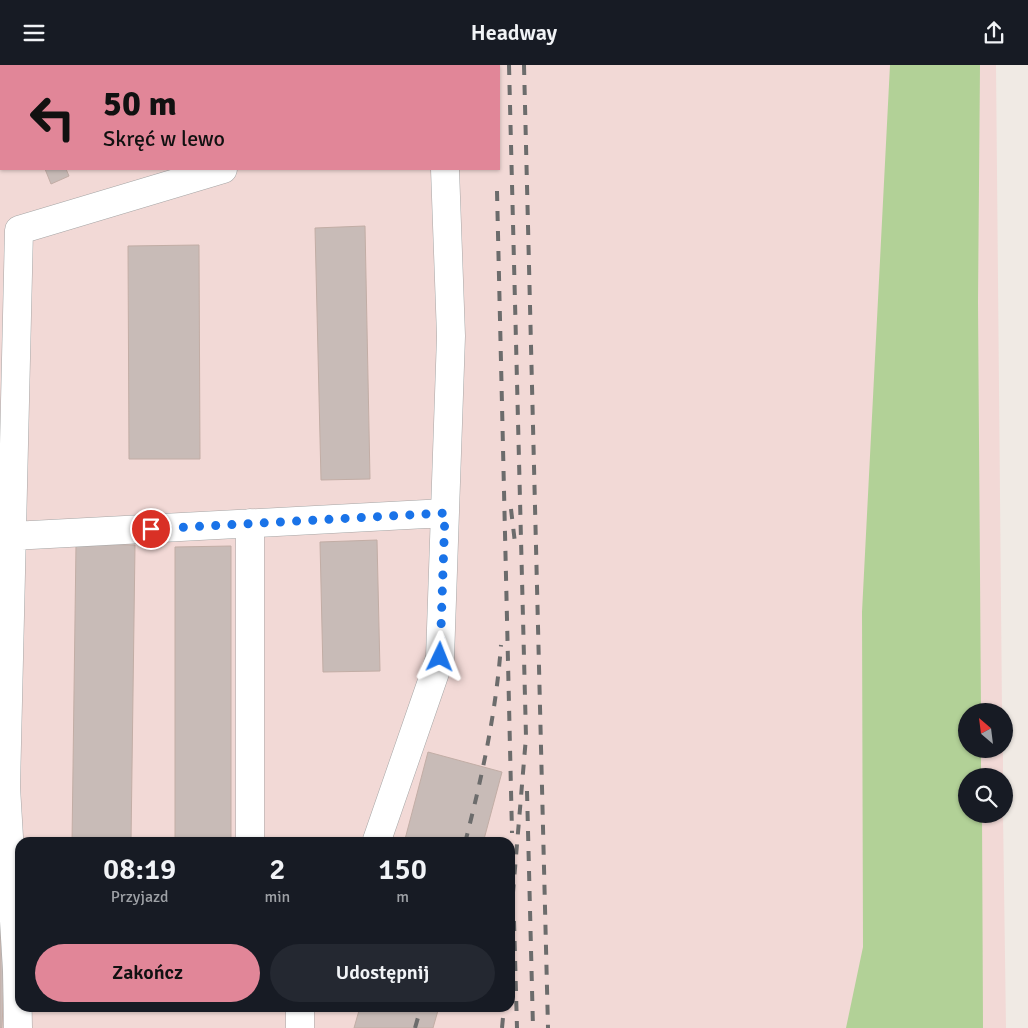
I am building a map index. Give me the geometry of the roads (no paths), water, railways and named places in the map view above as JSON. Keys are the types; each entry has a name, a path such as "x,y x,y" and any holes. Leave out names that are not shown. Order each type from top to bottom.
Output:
{"lane":[{"path":"15,926 6,787 19,230 220,170"},
{"path":"378,837 440,657 452,336 445,170"},
{"path":"12,537 445,513"},
{"path":"250,523 250,837"},
{"path":"18,1012 18,1028"},
{"path":"300,1012 300,1028"}],"railway":[{"path":"509,65 526,737 515,868"},
{"path":"524,65 548,1028"},
{"path":"497,191 512,833"},
{"path":"511,509 515,543"},
{"path":"466,837 488,745 501,645"},
{"path":"527,791 533,1028"},
{"path":"515,957 517,1028"},
{"path":"415,1028 420,1012"},
{"path":"502,1028 504,1012"}]}
